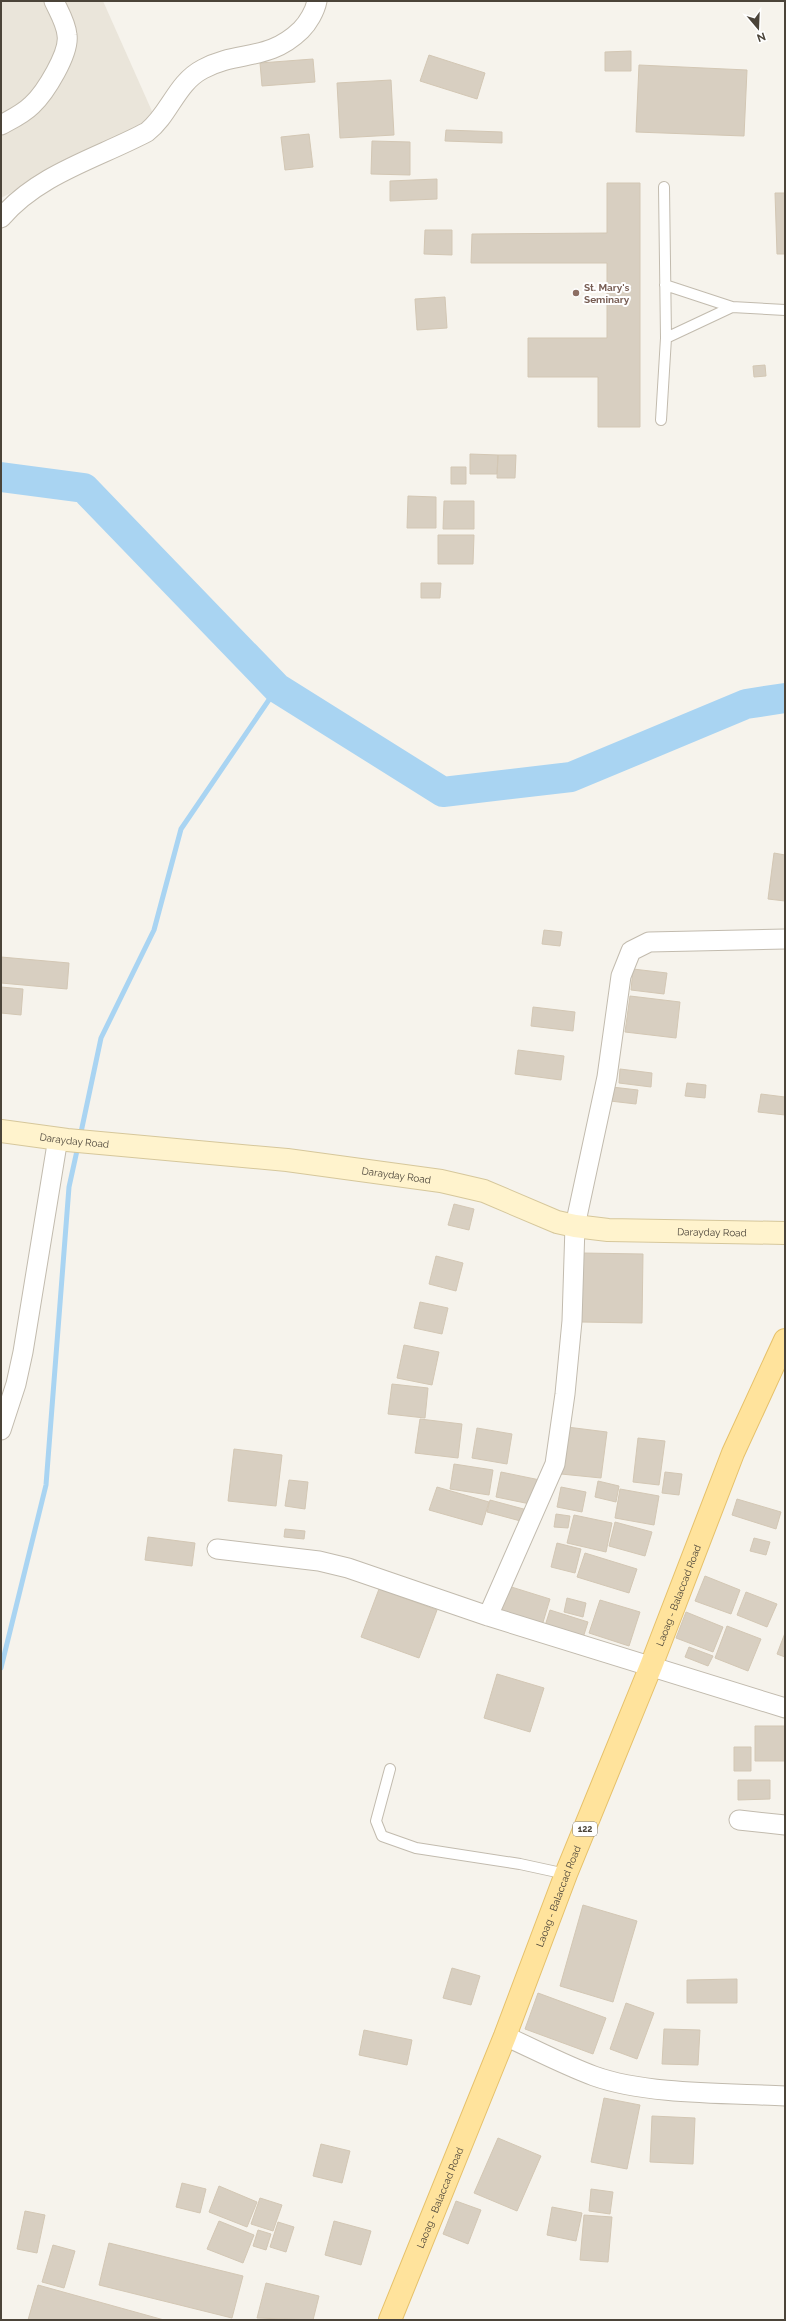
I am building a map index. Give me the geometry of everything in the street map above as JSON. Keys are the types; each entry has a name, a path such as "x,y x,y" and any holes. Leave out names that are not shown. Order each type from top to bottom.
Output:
{"main road":[{"name":"Laoag - Balaccad Road","path":"390,2320 505,2036 566,1874 651,1666 733,1454 785,1340"}],"street":[{"path":"1,125 23,113 37,100 45,90 66,49 68,36 54,1"},
{"path":"1,218 21,197 47,180 147,132 158,124 186,81 203,69 223,61 277,49 293,38 307,24 316,1"},
{"path":"488,1616 555,1464 560,1438 571,1328 575,1226 607,1077 622,976 631,951 649,942 785,939"},
{"name":"Darayday Road","path":"1,1131 63,1139 287,1160 461,1185 484,1191 557,1222 575,1226 608,1230 785,1234"},
{"path":"1,1430 16,1384 23,1352 63,1139"},
{"path":"217,1549 319,1561 348,1568 488,1616 785,1708"},
{"path":"739,1820 785,1825"},
{"path":"505,2036 594,2076 631,2085 661,2089 785,2096"}],"lane":[{"path":"661,420 666,338 664,187"},
{"path":"666,285 732,307 785,310"},
{"path":"666,338 732,307"},
{"path":"390,1769 376,1821 382,1836 416,1848 520,1864 566,1874"}],"shaded area":[{"path":"1,1 103,1 155,118 1,198"}],"building":[{"path":"631,51 631,71 605,71 605,52"},
{"path":"429,55 485,73 477,99 420,81"},
{"path":"313,59 315,82 262,86 260,63"},
{"path":"639,65 747,70 744,136 636,132"},
{"path":"391,80 394,135 340,138 337,83"},
{"path":"446,130 502,132 502,143 445,141"},
{"path":"309,134 313,167 285,170 281,137"},
{"path":"372,141 410,142 410,175 371,174"},
{"path":"437,179 437,199 390,201 390,181"},
{"path":"607,183 640,183 640,427 598,427 598,377 528,377 528,338 607,338 607,263 471,263 472,234 607,233"},
{"path":"775,193 785,193 785,254 777,254"},
{"path":"425,230 452,230 452,255 424,254"},
{"path":"445,297 447,328 417,330 415,299"},
{"path":"765,365 766,376 754,377 753,366"},
{"path":"470,454 498,455 497,474 470,474"},
{"path":"498,455 516,455 515,478 497,478"},
{"path":"451,467 466,467 466,484 451,484"},
{"path":"408,496 436,497 436,528 407,528"},
{"path":"444,501 474,501 474,529 443,529"},
{"path":"438,535 474,535 473,564 438,564"},
{"path":"421,583 441,583 440,598 421,598"},
{"path":"774,853 785,855 785,901 768,899"},
{"path":"544,930 562,932 560,946 542,944"},
{"path":"1,957 69,963 67,989 1,983"},
{"path":"633,969 667,973 664,994 631,990"},
{"path":"1,987 23,989 21,1015 1,1013"},
{"path":"630,996 680,1002 676,1038 625,1032"},
{"path":"533,1007 575,1012 573,1031 531,1026"},
{"path":"518,1050 564,1056 561,1080 515,1074"},
{"path":"620,1069 652,1073 651,1087 619,1083"},
{"path":"687,1083 706,1085 705,1098 685,1096"},
{"path":"612,1087 638,1090 636,1104 610,1101"},
{"path":"761,1094 785,1097 785,1115 758,1112"},
{"path":"454,1204 474,1209 469,1230 448,1225"},
{"path":"582,1253 643,1254 642,1323 581,1322"},
{"path":"436,1256 463,1263 456,1291 429,1284"},
{"path":"420,1302 448,1308 442,1334 414,1328"},
{"path":"404,1345 439,1352 432,1385 397,1378"},
{"path":"392,1384 428,1388 425,1418 388,1414"},
{"path":"420,1419 462,1424 458,1458 415,1453"},
{"path":"567,1427 607,1432 601,1478 561,1474"},
{"path":"477,1428 512,1434 507,1464 472,1458"},
{"path":"638,1438 665,1441 659,1485 633,1482"},
{"path":"234,1449 282,1455 276,1506 228,1501"},
{"path":"454,1464 493,1470 489,1495 450,1489"},
{"path":"501,1472 540,1480 535,1505 496,1497"},
{"path":"665,1472 682,1474 679,1495 662,1493"},
{"path":"289,1480 308,1482 305,1509 285,1506"},
{"path":"598,1481 619,1486 616,1502 595,1497"},
{"path":"437,1487 489,1502 482,1525 429,1510"},
{"path":"561,1487 586,1492 582,1512 557,1507"},
{"path":"620,1489 659,1496 654,1525 615,1518"},
{"path":"737,1499 781,1512 776,1529 732,1515"},
{"path":"490,1500 531,1511 528,1523 487,1512"},
{"path":"556,1514 570,1516 568,1528 554,1527"},
{"path":"574,1515 612,1523 606,1552 567,1543"},
{"path":"615,1522 652,1532 645,1556 609,1546"},
{"path":"285,1529 305,1531 304,1539 284,1537"},
{"path":"148,1537 195,1543 192,1566 145,1560"},
{"path":"754,1538 770,1542 766,1555 750,1551"},
{"path":"557,1543 581,1549 575,1573 551,1567"},
{"path":"585,1553 637,1569 629,1593 577,1577"},
{"path":"705,1576 740,1590 731,1614 695,1601"},
{"path":"505,1585 550,1599 541,1629 495,1615"},
{"path":"379,1589 437,1610 419,1658 361,1637"},
{"path":"746,1592 777,1604 767,1627 737,1615"},
{"path":"567,1598 586,1603 583,1617 564,1612"},
{"path":"600,1600 640,1612 629,1646 589,1633"},
{"path":"550,1610 588,1622 582,1641 544,1629"},
{"path":"686,1612 723,1627 713,1652 676,1638"},
{"path":"727,1626 761,1639 748,1671 715,1658"},
{"path":"785,1633 785,1657 777,1654"},
{"path":"689,1647 713,1656 708,1666 685,1657"},
{"path":"497,1674 544,1688 530,1732 484,1718"},
{"path":"755,1726 785,1726 785,1761 755,1761"},
{"path":"734,1747 751,1747 751,1771 734,1771"},
{"path":"738,1780 770,1780 770,1799 738,1800"},
{"path":"583,1905 637,1921 613,2002 560,1986"},
{"path":"452,1968 480,1976 471,2005 443,1998"},
{"path":"737,1979 737,2003 687,2003 687,1980"},
{"path":"538,1993 606,2018 593,2054 525,2029"},
{"path":"626,2003 654,2013 637,2059 610,2049"},
{"path":"664,2029 700,2030 698,2065 662,2064"},
{"path":"364,2030 412,2040 407,2065 359,2055"},
{"path":"604,2098 640,2105 627,2169 591,2162"},
{"path":"652,2116 695,2118 693,2164 650,2162"},
{"path":"498,2138 541,2156 517,2211 474,2193"},
{"path":"321,2144 350,2151 342,2183 313,2176"},
{"path":"182,2183 206,2189 200,2213 176,2207"},
{"path":"219,2186 257,2202 247,2227 209,2212"},
{"path":"591,2189 613,2192 610,2214 589,2211"},
{"path":"260,2198 282,2205 273,2231 251,2224"},
{"path":"456,2201 481,2210 468,2244 443,2234"},
{"path":"552,2207 582,2213 576,2241 547,2235"},
{"path":"25,2211 45,2215 37,2253 17,2249"},
{"path":"584,2215 612,2217 608,2262 580,2260"},
{"path":"219,2221 254,2235 243,2263 207,2249"},
{"path":"334,2221 371,2231 361,2265 325,2255"},
{"path":"278,2222 294,2227 286,2252 270,2247"},
{"path":"258,2230 271,2234 266,2250 253,2246"},
{"path":"109,2243 243,2276 232,2318 99,2285"},
{"path":"53,2245 75,2251 64,2288 42,2282"},
{"path":"266,2283 319,2296 313,2320 257,2318"},
{"path":"38,2285 164,2320 28,2320"}],"waterway":[{"path":"1,477 84,488 277,688 443,792 571,777 746,704 785,698"},
{"path":"80,1137 101,1038 154,930 181,829 277,688"},
{"path":"1,1668 46,1485 69,1187 78,1146"}],"place":[{"name":"St. Mary's Seminary","path":"576,293"}]}
